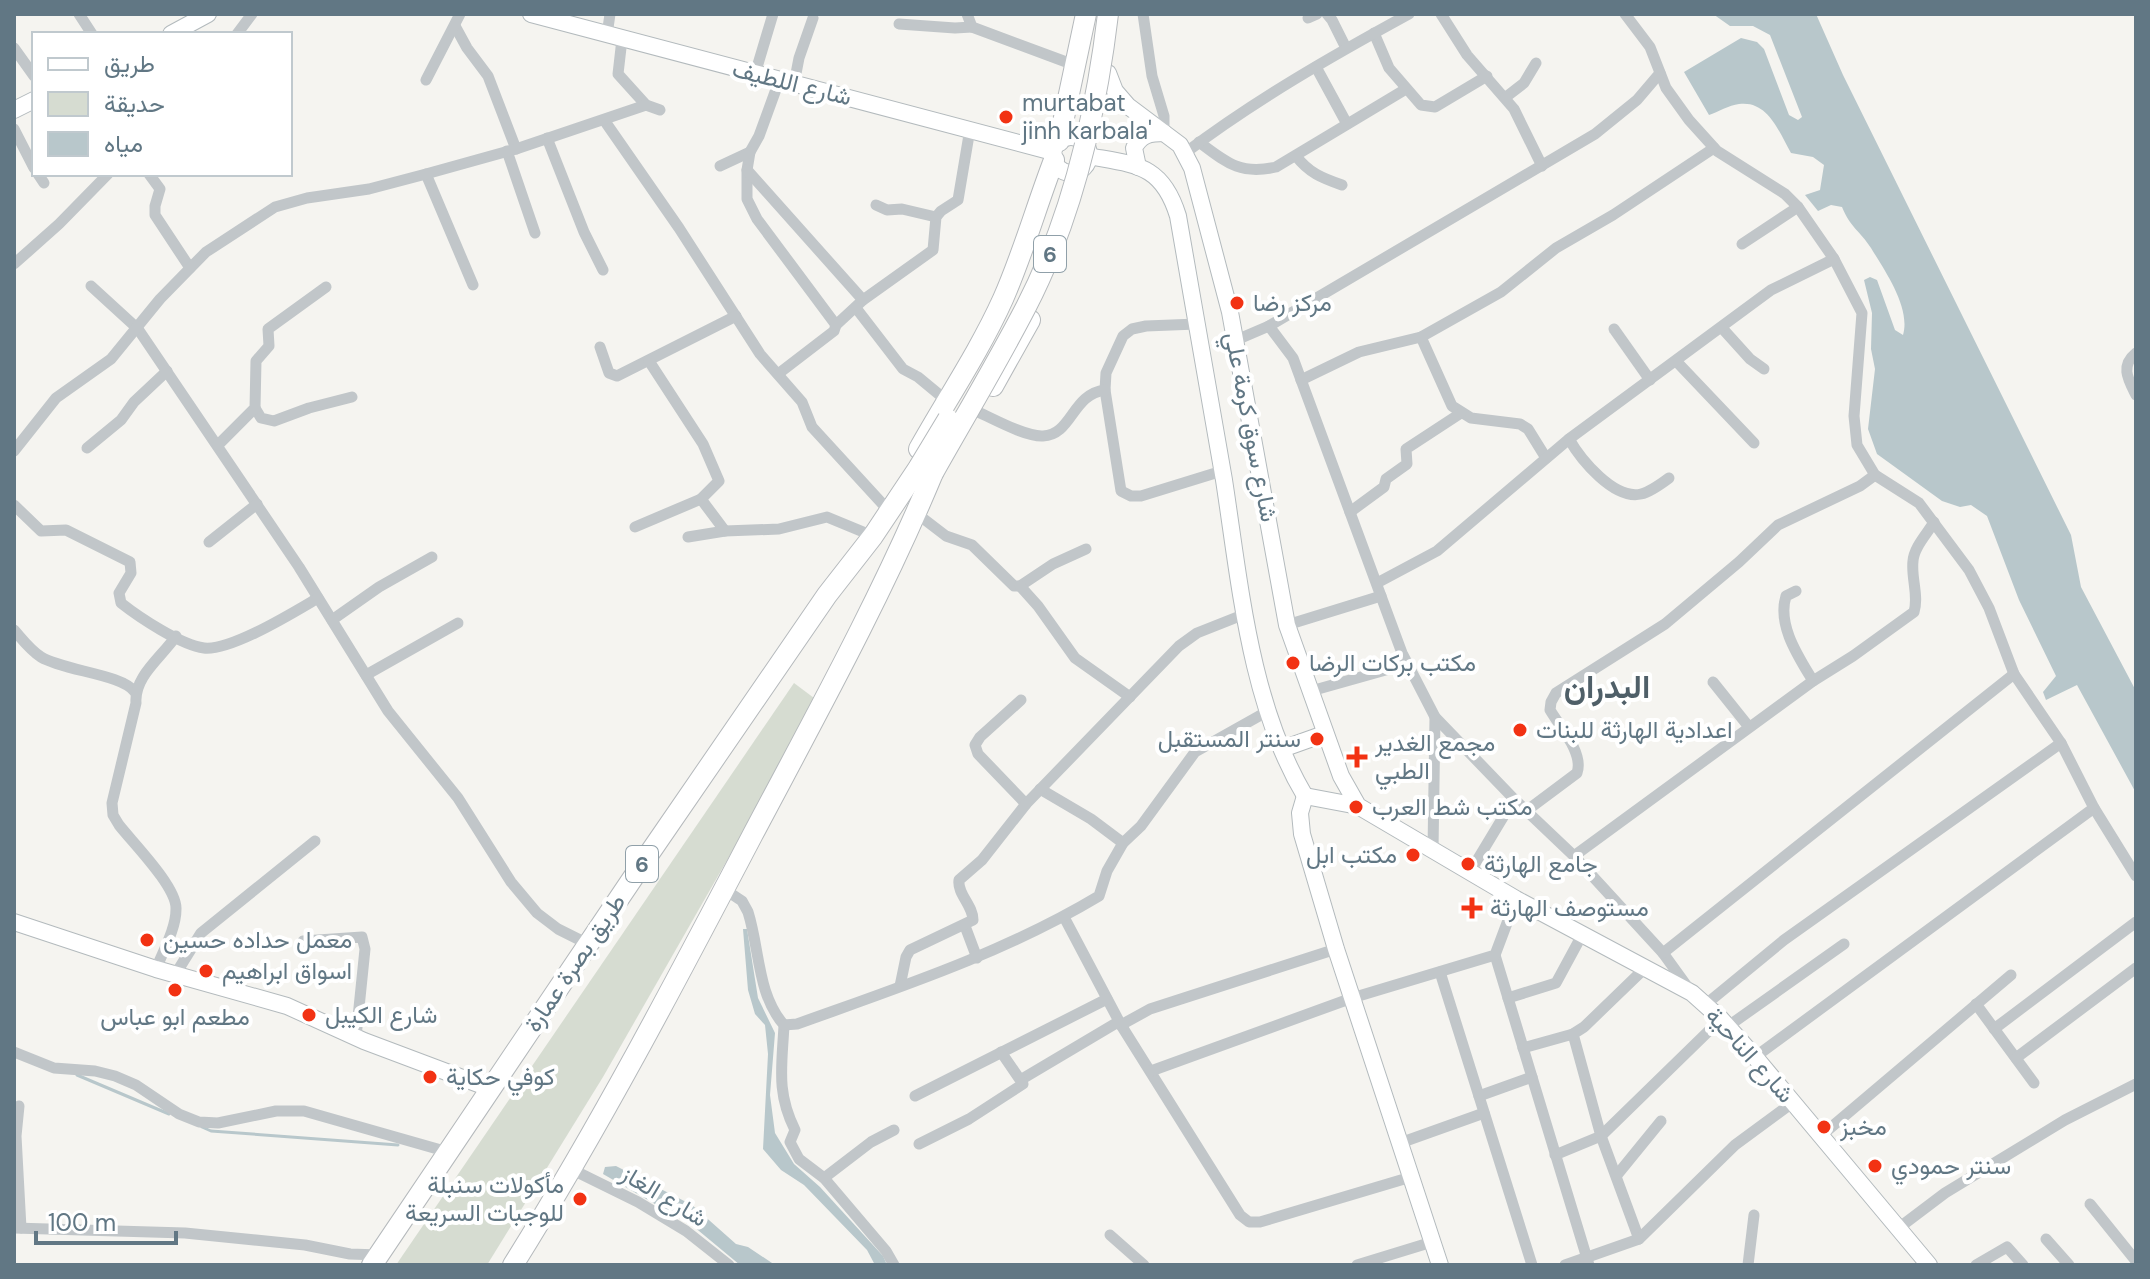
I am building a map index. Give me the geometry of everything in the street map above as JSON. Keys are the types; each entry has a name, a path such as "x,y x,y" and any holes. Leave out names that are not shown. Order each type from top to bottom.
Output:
{"highway":[{"path":"889,511 891,494 968,367 1002,302 1028,237 1055,151 1086,14"},
{"name":"6","path":"513,1265 573,1170 724,889 850,652 916,513 926,470 998,337 1046,233 1087,87 1097,14"},
{"name":"6","path":"926,470 1026,307 1054,245 1083,156 1097,94 1108,14"},
{"path":"916,513 1028,324 1058,258 1106,83 1118,14"},
{"path":"1074,76 1074,91 1083,98 1095,99 1106,83"},
{"name":"طريق بصرة عمارة","path":"375,1260 489,1088 827,595 889,511 926,470"}],"main road":[{"path":"175,32 208,14"},
{"name":"شارع اللطيف","path":"531,14 568,19 614,37 1055,151"},
{"name":"شارع سوق كرمة علي","path":"1106,83 1128,106 1180,145 1185,153 1208,224 1230,312 1260,463 1287,625 1324,734 1341,776 1358,806"},
{"path":"14,110 32,101"},
{"path":"1138,167 1134,148 1139,139 1149,133 1164,133"},
{"path":"1072,137 1079,139 1086,158 1076,172 1062,171 1055,151 1072,137"},
{"name":"شارع سوق كرمة علي","path":"1086,158 1138,167 1156,174 1171,193 1197,324 1245,614 1268,711 1282,749 1314,798"},
{"path":"1282,749 1324,734"},
{"path":"1341,776 1334,791 1314,798 1300,813 1302,834 1336,949 1440,1265"},
{"path":"1314,798 1358,806"},
{"name":"شارع الناحية","path":"1358,806 1516,899 1692,993 1755,1057 1929,1265"},
{"path":"14,922 175,975 287,1006 356,1037 489,1088"}],"street":[{"path":"79,14 91,32"},
{"path":"238,32 252,14"},
{"path":"610,14 618,74 646,105 660,110"},
{"path":"755,74 773,14"},
{"path":"967,14 972,27"},
{"path":"1143,14 1152,76 1164,116 1164,133"},
{"path":"1327,14 1346,48"},
{"path":"1185,153 1224,123 1346,48 1409,14"},
{"path":"1441,14 1467,55 1506,97 1542,166"},
{"path":"1625,14 1650,47 1666,88 1682,111 1714,148 1785,194 1798,207 1834,259 1862,313 1855,435 1861,454 1875,475 1911,496 1969,570 1989,608 2014,674 2061,743 2094,808 2136,876"},
{"path":"813,18 799,58 750,152 747,199 757,219 836,325"},
{"path":"426,80 457,20"},
{"path":"457,20 488,76 535,233"},
{"path":"899,24 972,27 1074,76"},
{"path":"1374,33 1389,68 1421,105 1435,107 1487,76"},
{"path":"14,48 32,73"},
{"path":"1506,97 1524,83 1536,63"},
{"path":"1316,67 1347,124"},
{"path":"1234,341 1269,326 1595,134 1637,100 1660,73"},
{"path":"1199,142 1228,164 1257,172 1276,167 1296,156 1406,89"},
{"path":"14,451 56,398 111,359 160,299 206,252 275,207 307,198 369,189 426,174 512,150 646,105"},
{"path":"604,120 679,228 760,354 802,402 812,427 889,511"},
{"path":"14,129 32,164"},
{"path":"778,374 834,331 836,325 860,304 933,250 936,217 958,200 970,129"},
{"path":"547,138 579,221 603,270"},
{"path":"1301,380 1359,352 1421,337 1501,292 1556,248 1613,215 1714,148"},
{"path":"720,166 750,152"},
{"path":"1296,156 1306,170 1317,177 1342,185"},
{"path":"747,170 860,304 903,369 947,401"},
{"path":"426,174 473,285"},
{"path":"14,264 106,176"},
{"path":"150,176 160,189 155,215 190,268"},
{"path":"876,205 887,210 902,209 936,217"},
{"path":"1742,244 1798,207"},
{"path":"1377,583 1437,551 1569,439 1771,290 1834,259"},
{"path":"91,286 138,329 257,504 388,711 458,798 511,882 537,913 558,929 588,944"},
{"path":"326,287 268,329 269,346 256,361 255,408 261,418 274,421 352,397"},
{"path":"600,347 609,373 613,376 736,316"},
{"path":"1197,324 1132,329 1123,336 1106,373 1105,390 1121,491 1131,496 1141,496 1222,471"},
{"path":"1269,326 1293,358 1407,664 1435,717 1574,856 1663,953 1692,993"},
{"path":"1722,328 1750,359 1764,369"},
{"path":"1614,329 1650,380"},
{"path":"1421,337 1437,369 1439,383 1452,406 1471,418 1520,424 1528,429 1546,458"},
{"path":"2136,353 2126,364 2125,372 2136,395"},
{"path":"635,527 701,499 719,481 719,474 703,444 649,361"},
{"path":"1676,361 1754,443"},
{"path":"87,448 121,420 134,402 167,371"},
{"path":"978,412 1041,437 1054,434 1063,426 1084,397 1094,391 1105,390"},
{"path":"218,445 255,408"},
{"path":"1350,512 1384,487 1386,479 1407,464 1406,449 1461,413"},
{"path":"1569,439 1579,457 1620,493 1641,494 1669,478"},
{"path":"1526,811 1577,773 1580,766 1578,756 1550,710 1556,693 1665,624 1778,525 1860,486 1875,475"},
{"path":"701,499 725,531"},
{"path":"209,542 257,504"},
{"path":"14,505 41,531 66,530 130,562 131,573 119,593 121,603 190,644 216,647 281,619 318,598"},
{"path":"916,513 946,536 972,545 1014,586 1020,586 1053,564 1086,549"},
{"path":"688,537 725,531 779,529 827,517 873,536"},
{"path":"1574,856 1813,681 1914,612 1913,562 1916,549 1934,522"},
{"path":"332,620 379,587 432,557"},
{"path":"1020,586 1075,658 1130,697"},
{"path":"1796,591 1786,596 1784,622 1798,657 1813,681"},
{"path":"1287,625 1381,596"},
{"path":"900,986 910,950 973,920 973,913 958,886 959,880 982,860 1026,804 1179,646 1197,633 1245,614"},
{"path":"366,675 458,623"},
{"path":"14,630 41,657 65,667 126,683 135,692"},
{"path":"156,969 177,907 174,897 113,815 114,788 136,703 135,692 148,669 176,636"},
{"path":"1311,691 1407,664"},
{"path":"1663,953 2014,674"},
{"path":"1713,682 1749,727"},
{"path":"1021,700 975,745 978,754 1026,804"},
{"path":"784,1025 797,1024 977,958 1064,917 1099,896 1107,871 1123,843 1141,826 1195,752 1268,711"},
{"path":"1433,850 1435,717"},
{"path":"1705,1005 1784,940 2061,743"},
{"path":"1040,789 1091,819 1123,843"},
{"path":"1470,872 1514,799"},
{"path":"1755,1057 2094,808"},
{"path":"175,975 201,933 315,841"},
{"path":"724,889 742,901 748,912 765,992 784,1025 781,1092 795,1130 790,1142 799,1159 824,1178 886,1251 894,1265"},
{"path":"1516,899 1495,955 1588,1261"},
{"path":"1064,917 1120,1024 1240,1215 1249,1222 1260,1222 1411,1177"},
{"path":"1994,1029 2136,922"},
{"path":"965,926 977,958"},
{"path":"1508,998 1556,983 1582,935"},
{"path":"303,941 362,937 365,949 356,1037"},
{"path":"1555,1155 1601,1136 1724,1023 1844,944"},
{"path":"1022,1079 1150,1009 1336,949"},
{"path":"1151,1071 1352,998 1495,955"},
{"path":"2016,1058 2136,968"},
{"path":"1523,1048 1573,1034 1584,1027 1644,969"},
{"path":"1440,972 1532,1265"},
{"path":"1822,1135 2011,975"},
{"path":"915,1096 1107,999"},
{"path":"1976,1004 2034,1083"},
{"path":"1573,1034 1601,1136 1639,1239"},
{"path":"14,1052 54,1068 115,1076 158,1098 179,1114 199,1122 218,1123 276,1111 304,1111 448,1152"},
{"path":"919,1144 969,1119 1021,1086 1022,1079 1001,1052"},
{"path":"1479,1096 1532,1077"},
{"path":"1900,1227 1945,1193 2051,1128 2136,1084"},
{"path":"1565,1265 1588,1261 1639,1239 1735,1145 1792,1103"},
{"path":"19,1106 15,1136 18,1228 185,1233 305,1245 375,1260"},
{"path":"1400,1143 1484,1113"},
{"path":"1617,1175 1661,1121"},
{"path":"824,1178 871,1142 894,1130"},
{"name":"شارع الغاز","path":"573,1170 638,1202 686,1231 729,1265"},
{"path":"2090,1204 2136,1261"},
{"path":"1748,1265 1754,1215"},
{"path":"1110,1235 1144,1265"},
{"path":"2046,1239 2069,1265"},
{"path":"1357,1265 1432,1242"},
{"path":"1976,1265 2007,1247 2023,1265"}],"green space":[{"path":"794,683 818,701 603,1077 487,1265 396,1265"}],"water":[{"path":"1713,14 1816,14 1843,75 2071,535 2081,587 2136,691 2136,793 2077,685 2046,700 2043,692 2056,676 2019,600 1987,516 1971,505 1960,507 1942,501 1877,454 1868,429 1875,369 1871,349 1872,313 1864,280 1870,277 1877,280 1895,330 1903,335 1900,302 1883,268 1842,207 1831,205 1818,211 1805,195 1820,190 1824,165 1813,157 1791,153 1777,127 1758,107 1739,104 1709,115 1684,72 1741,38 1757,42 1764,49 1789,115 1798,120 1802,117 1770,35 1753,26 1730,26"},
{"path":"743,929 747,929 758,998 775,1033 770,1095 775,1133 794,1164 820,1187 883,1256 887,1265 875,1265 867,1250 804,1185 781,1170 763,1149 768,1054 765,1025 755,1014 748,990"},
{"path":"616,1166 692,1205 736,1244 748,1247 775,1265 740,1265 693,1226 603,1174 605,1167"}],"waterway":[{"path":"77,1075 169,1114"},
{"path":"202,1127 211,1131 398,1145"}],"place":[{"name":"murtabat jinh karbala'","path":"1006,117"},
{"name":"مركز رضا","path":"1237,303"},
{"name":"مكتب بركات الرضا","path":"1293,663"},
{"name":"اعدادية الهارثة للبنات","path":"1520,730"},
{"name":"سنتر المستقبل","path":"1317,739"},
{"name":"مجمع الغدير الطبي","path":"1357,757"},
{"name":"مكتب شط العرب","path":"1356,807"},
{"name":"مكتب ابل","path":"1413,855"},
{"name":"جامع الهارثة","path":"1468,864"},
{"name":"مستوصف الهارثة","path":"1472,908"},
{"name":"معمل حداده حسين","path":"147,940"},
{"name":"اسواق ابراهيم","path":"206,971"},
{"name":"مطعم ابو عباس","path":"175,990"},
{"name":"شارع الكيبل","path":"309,1015"},
{"name":"كوفي حكاية","path":"430,1077"},
{"name":"مخبز","path":"1824,1127"},
{"name":"سنتر حمودي","path":"1875,1166"},
{"name":"مأكولات سنبلة للوجبات السريعة","path":"580,1199"}],"district":[{"name":"البدران","path":"1607,687"}]}
